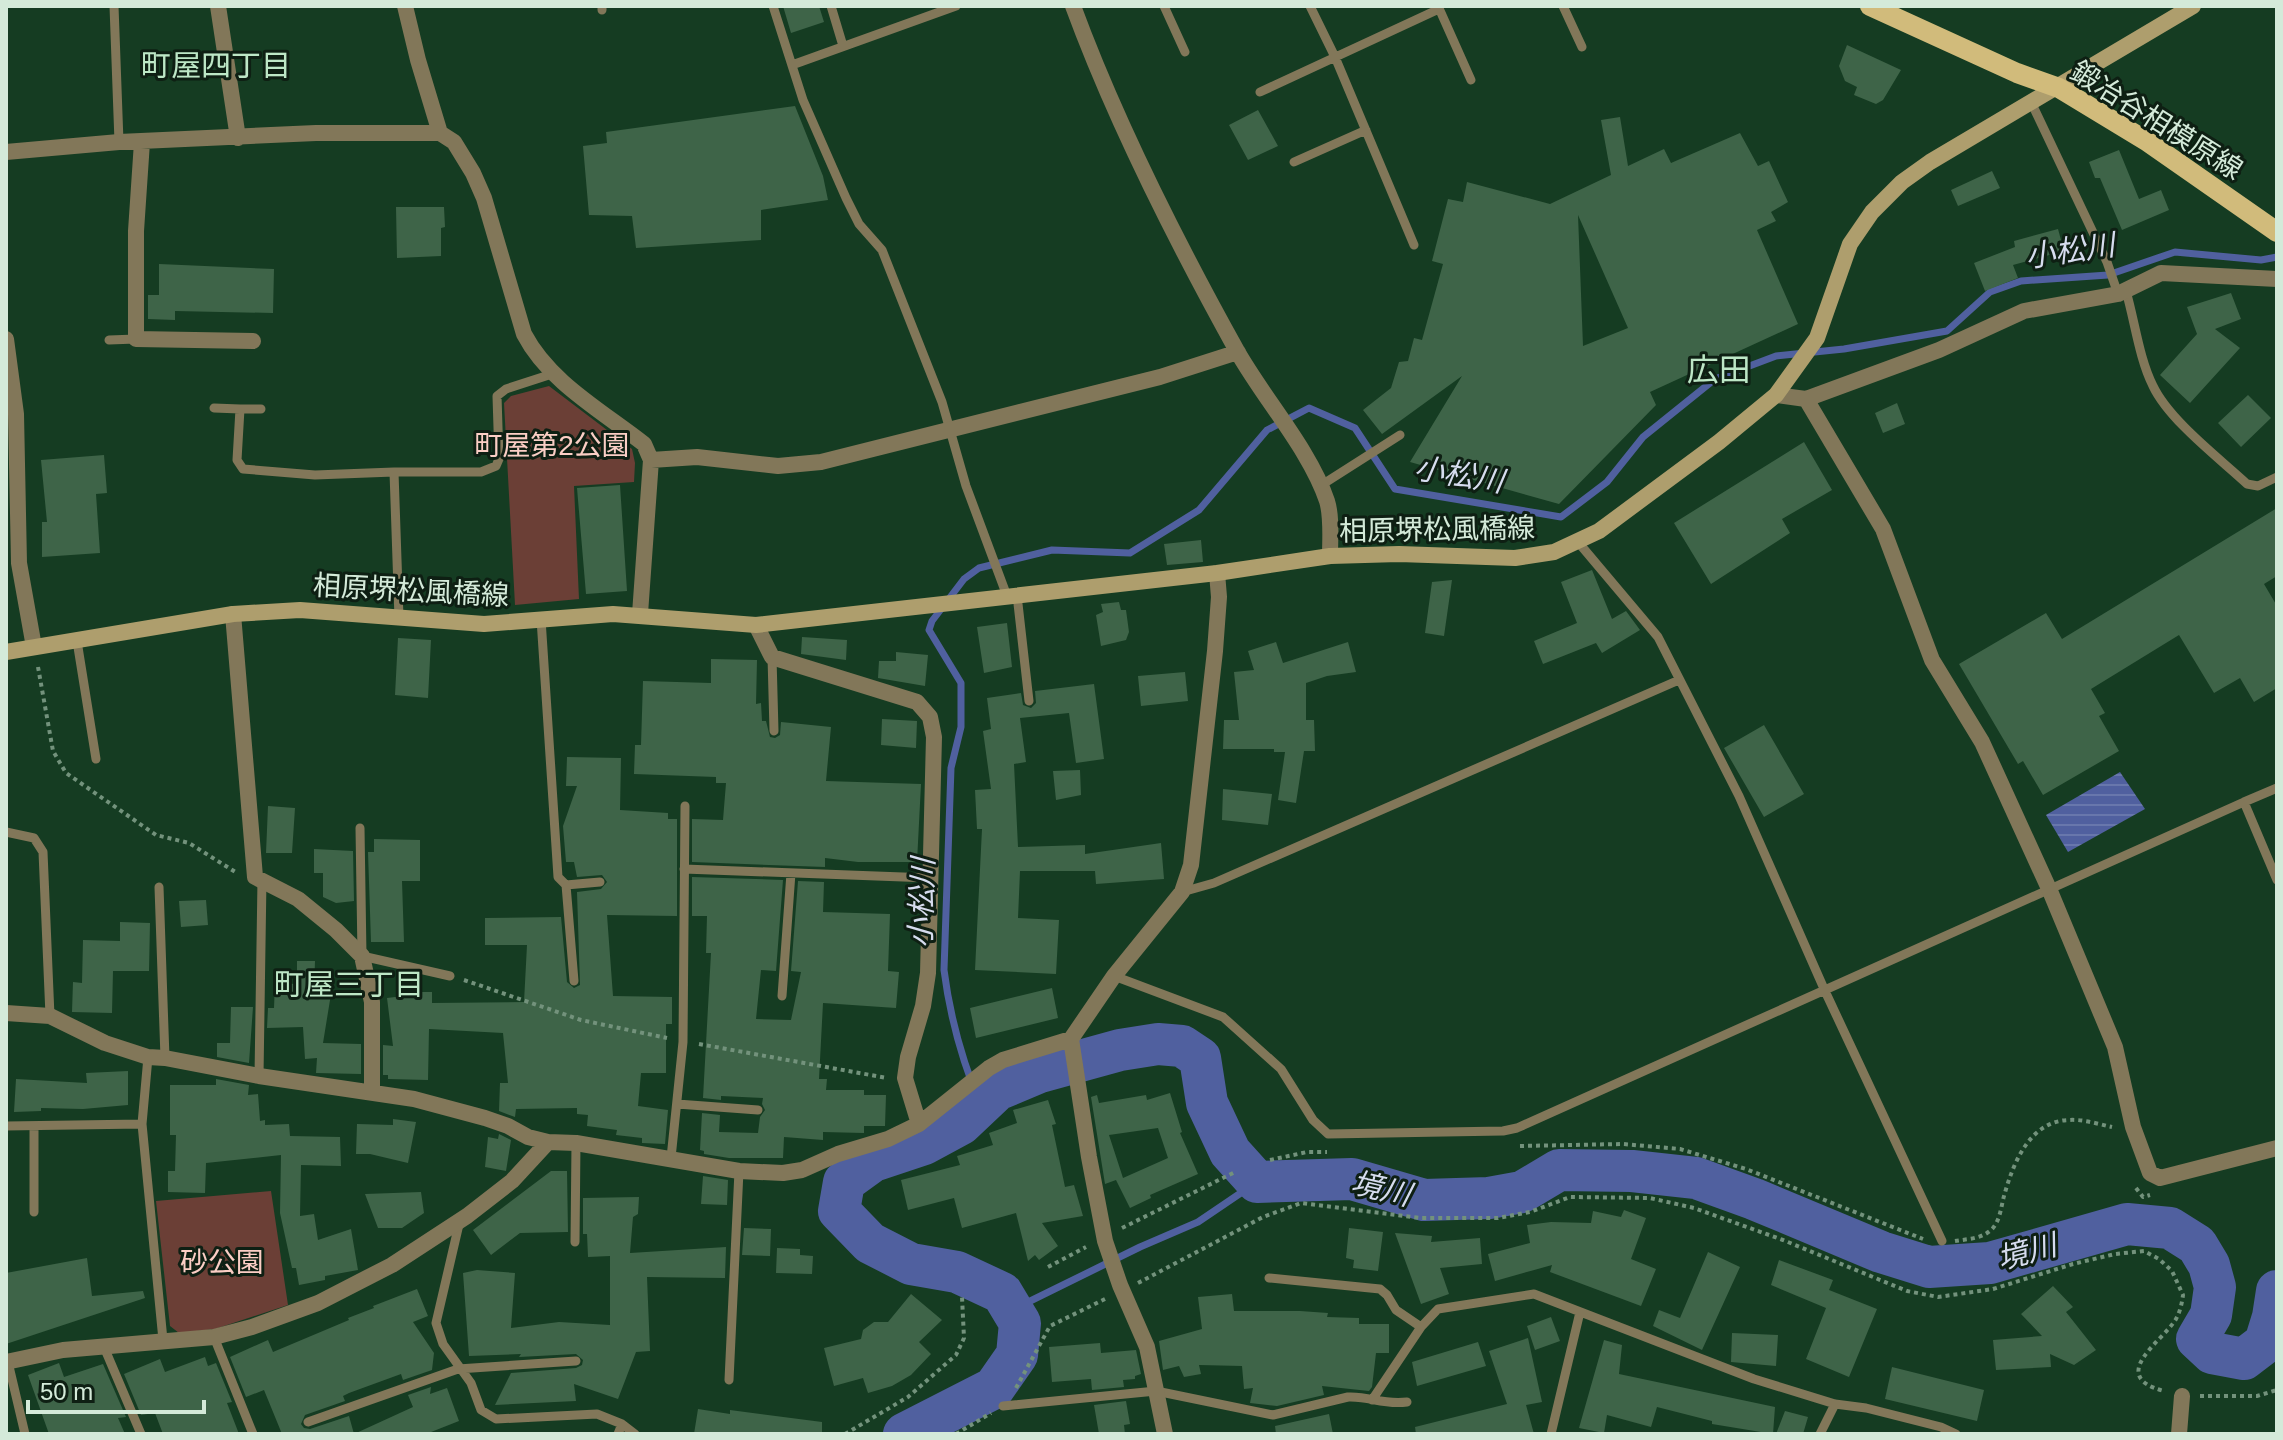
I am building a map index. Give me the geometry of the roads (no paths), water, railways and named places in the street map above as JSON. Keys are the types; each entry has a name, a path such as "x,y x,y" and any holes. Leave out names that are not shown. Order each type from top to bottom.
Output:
{"main road":[{"name":"鍛冶谷相模原線","path":"1870,6 2017,73 2059,88 2148,142 2277,232"}],"street":[{"path":"218,6 238,138"},
{"path":"405,6 440,133"},
{"path":"1073,6 1120,120 1238,352 1320,486 1328,504 1330,556"},
{"name":"相原堺松風橋線","path":"6,652 233,614 300,610 460,624 640,614 756,625 1217,573 1330,556 1399,554 1515,558 1554,552 1599,531 1657,490 1779,392 1817,338 1850,244 1872,212 1902,182 1930,162 2193,6"},
{"path":"6,152 119,142 363,132 440,133 454,142 484,198 524,334 552,374 644,444 651,460 640,614"},
{"path":"142,142 136,231 136,339 253,341"},
{"path":"1779,392 1806,399 1939,350 2024,311 2120,291 2157,274 2277,279"},
{"path":"6,339 16,414 19,563 34,647"},
{"path":"651,460 697,457 754,465 821,462 1160,377 1238,352"},
{"path":"1806,399 1883,529 1932,660 1982,742 2050,891 2115,1047 2133,1127 2150,1173 2160,1178 2277,1148"},
{"path":"1165,1434 1147,1347 1105,1239 1072,1045 1114,976 1182,892 1191,865 1215,651 1219,597 1217,573"},
{"path":"233,614 258,878 298,899 362,956 372,1002 372,1092"},
{"path":"756,625 772,657 917,702 927,712 934,737 928,973 905,1078 919,1124"},
{"path":"6,1013 50,1016 105,1043 157,1058 414,1099 485,1118 528,1137 548,1142 576,1143 739,1171 783,1173 802,1170 838,1154 888,1139 919,1124 989,1068 1019,1053 1072,1045"},
{"path":"7,1362 63,1350 214,1337 318,1303 392,1265 460,1220 512,1181 548,1142"},
{"path":"2179,1434 2182,1396"}],"lane":[{"path":"114,6 119,142"},
{"path":"773,6 803,100 859,224 882,250 942,402 966,486 988,546 1012,596 1029,701"},
{"path":"831,6 843,46"},
{"path":"792,65 956,6"},
{"path":"1164,6 1185,52"},
{"path":"1310,6 1335,57 1414,245"},
{"path":"1563,6 1582,47"},
{"path":"1260,92 1439,8 1471,80"},
{"path":"2032,104 2120,291 2157,395 2172,414 2247,484 2258,486 2277,477"},
{"path":"1294,162 1366,130"},
{"path":"109,340 136,339"},
{"path":"240,409 237,460 243,469 315,475 481,472 496,466 499,459 497,396 506,389 552,374"},
{"path":"214,408 261,409"},
{"path":"1320,486 1400,435"},
{"path":"394,472 399,618"},
{"path":"1578,542 1658,637 1739,796 1825,991 1942,1241"},
{"path":"541,619 558,877 566,885 574,981"},
{"path":"77,641 96,759"},
{"path":"772,657 774,731"},
{"path":"1182,892 1214,883 1679,680"},
{"path":"1114,976 1223,1017 1281,1069 1313,1120 1328,1134 1503,1131 1517,1128 2277,788"},
{"path":"2244,802 2277,880"},
{"path":"671,1158 683,1042 685,806"},
{"path":"360,828 362,956 450,976"},
{"path":"6,832 34,838 43,852 50,1016"},
{"path":"684,869 930,878"},
{"path":"782,996 791,873"},
{"path":"258,878 259,1076"},
{"path":"566,885 600,882"},
{"path":"159,887 157,1058 142,1124 163,1340"},
{"path":"677,1104 758,1110"},
{"path":"6,1126 142,1124"},
{"path":"34,1126 34,1212"},
{"path":"575,1242 576,1143"},
{"path":"729,1380 739,1171"},
{"path":"460,1220 436,1323 443,1344 471,1383 481,1410 491,1418 597,1414 620,1429 635,1434"},
{"path":"1269,1278 1380,1289 1396,1310 1421,1327"},
{"path":"1372,1400 1421,1327 1438,1309 1534,1294 1754,1379 1835,1404 1866,1408 1941,1427 1956,1434"},
{"path":"1551,1434 1580,1312"},
{"path":"214,1337 253,1434"},
{"path":"104,1347 141,1434"},
{"path":"308,1422 458,1369 576,1361"},
{"path":"7,1362 25,1434"},
{"path":"1003,1406 1156,1391 1273,1415 1348,1397 1387,1404 1407,1402"},
{"path":"1820,1434 1835,1404"}],"water":[{"path":"2120,772 2145,809 2068,852 2046,815"}],"waterway":[{"name":"小松川","path":"981,1106 958,1039 944,970 951,768 961,727 961,683 929,630 932,621 964,579 979,568 1052,550 1130,553 1199,510 1267,430 1309,408 1355,428 1395,489 1561,517 1607,482 1643,437 1715,379 1776,356 1844,349 1947,331 1990,292 2021,281 2108,275 2175,252 2261,260 2277,257"},
{"name":"境川","path":"904,1434 994,1388 1017,1355 1020,1323 1002,1293 957,1272 911,1264 870,1243 839,1211 844,1182 873,1161 924,1144 961,1124 997,1090 1040,1072 1120,1050 1158,1044 1182,1046 1200,1058 1207,1103 1230,1152 1257,1182 1352,1179 1424,1200 1489,1198 1522,1192 1559,1170 1632,1171 1696,1178 1881,1252 1929,1267 1990,1263 2127,1224 2170,1228 2197,1245 2209,1265 2215,1287 2211,1315 2197,1339 2212,1353 2244,1359 2265,1343 2277,1291"},
{"path":"1014,1309 1198,1222 1257,1182"}],"district":[{"name":"町屋四丁目","path":"216,66"},
{"name":"広田","path":"1719,370"},
{"name":"町屋三丁目","path":"349,985"}],"park label":[{"name":"町屋第2公園","path":"552,445"},
{"name":"砂公園","path":"222,1262"}]}
